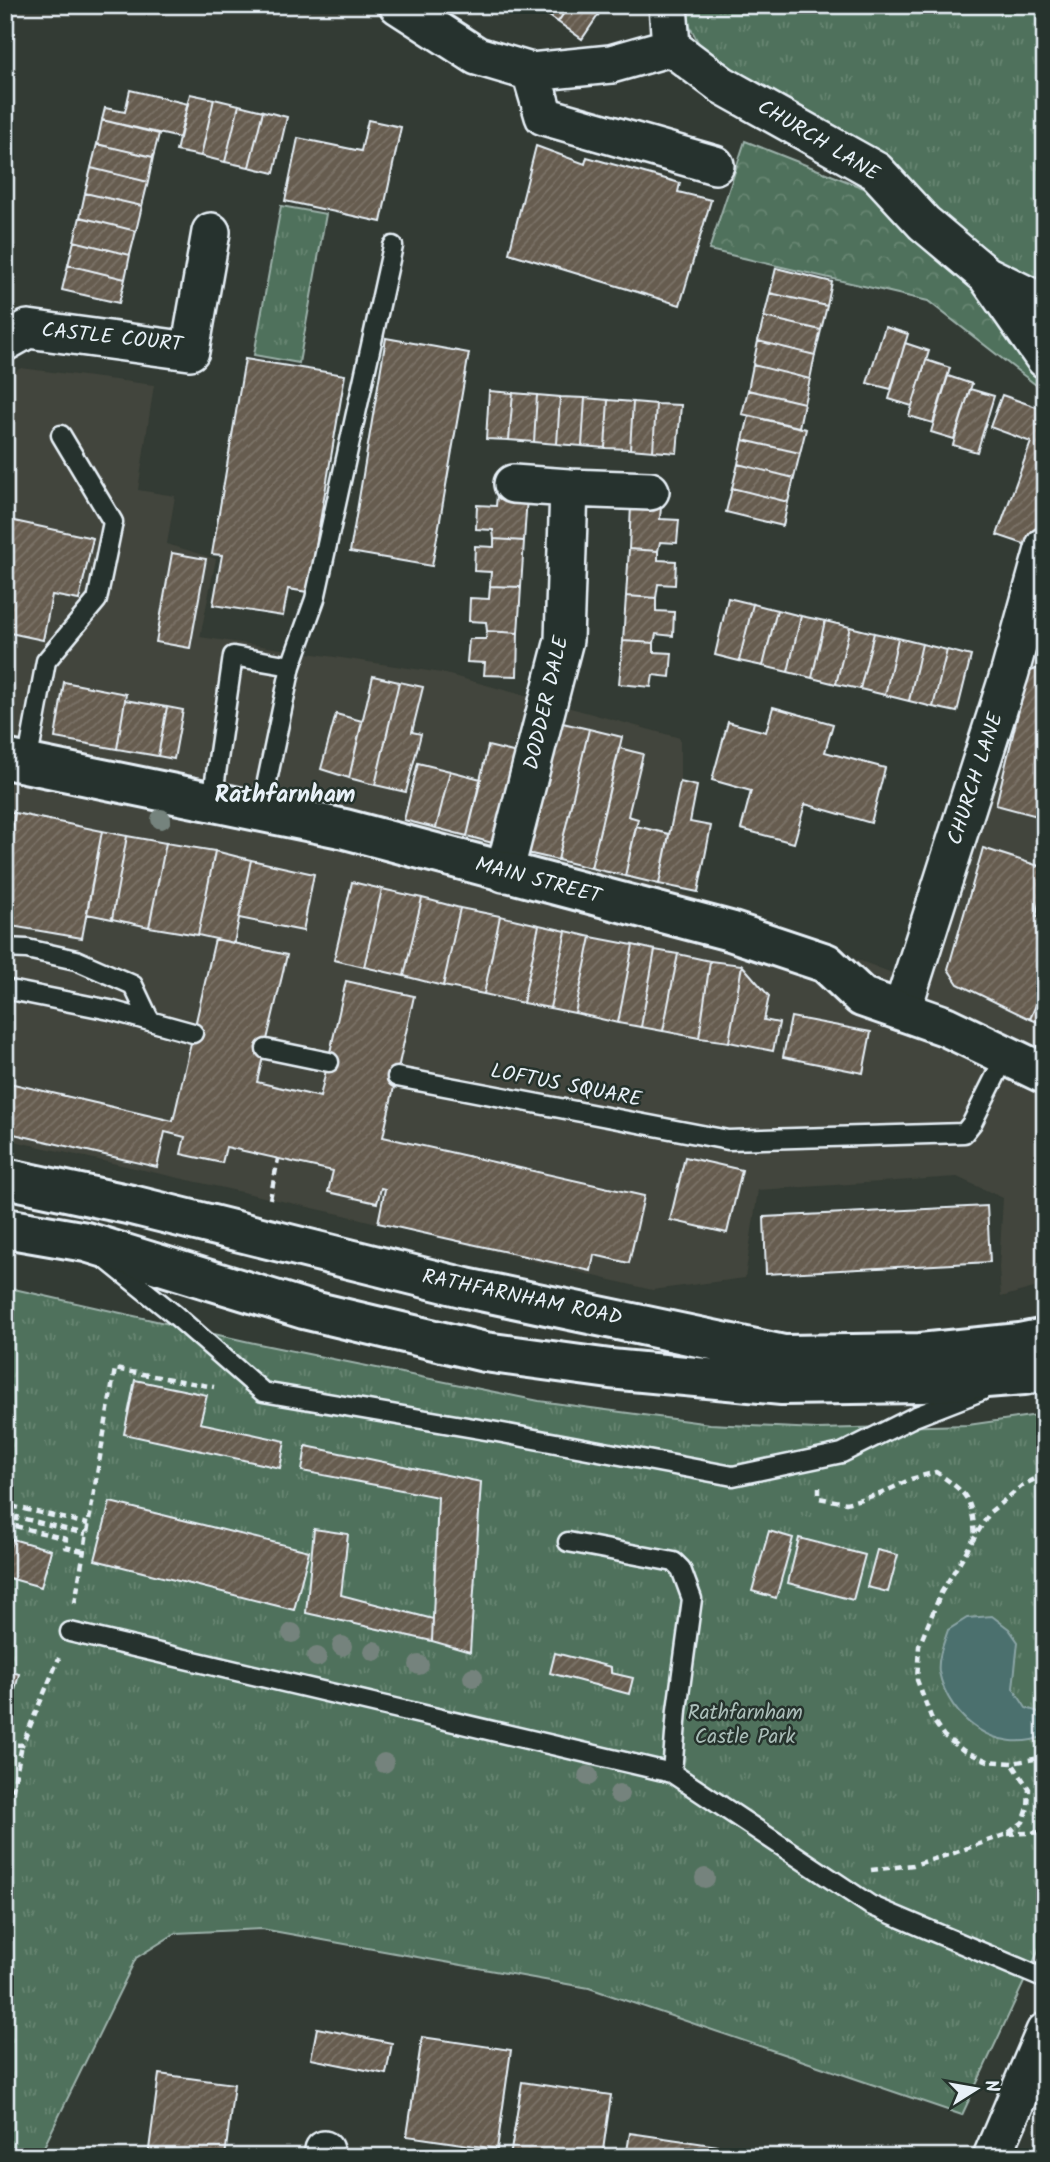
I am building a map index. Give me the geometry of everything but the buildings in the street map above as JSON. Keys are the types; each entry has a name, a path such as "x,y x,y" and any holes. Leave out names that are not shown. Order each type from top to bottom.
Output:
{"main road":[{"name":"MAIN STREET","path":"16,762 345,829 730,931 826,963 862,997 945,1026 1045,1074"},
{"name":"RATHFARNHAM ROAD","path":"5,1178 144,1208 467,1288 784,1355 920,1353 1045,1338"},
{"path":"5,1228 86,1242 304,1309 485,1352 610,1369 782,1384 922,1382 1034,1372"}],"street":[{"path":"398,5 477,56 531,72 611,64 671,47 668,5"},
{"name":"CHURCH LANE","path":"671,47 722,85 876,171 923,223 986,275 1045,304"},
{"path":"531,72 544,116 715,165"},
{"name":"CASTLE COURT","path":"5,342 28,329 190,351 211,232"},
{"name":"CHURCH LANE","path":"986,275 1045,359"},
{"path":"513,484 650,491"},
{"name":"DODDER DALE","path":"504,873 564,640 569,488"},
{"name":"CHURCH LANE","path":"902,1010 1010,671 1045,546"},
{"path":"992,2157 1045,2032"}],"lane":[{"path":"261,810 290,666 315,599 393,246"},
{"path":"16,762 46,661 97,600 113,522 61,435"},
{"path":"212,801 233,656 290,666"},
{"path":"5,948 27,949 76,960 134,985 150,1021"},
{"path":"5,989 110,1010 193,1033"},
{"path":"265,1049 329,1062"},
{"name":"LOFTUS SQUARE","path":"397,1077 728,1140 964,1133 972,1123 1006,1055"},
{"path":"86,1242 263,1392 733,1476 842,1452 914,1417 1034,1372"},
{"path":"568,1542 674,1562 681,1569 692,1599 677,1710 672,1773"},
{"path":"70,1633 672,1773 870,1905 1045,1979"}],"path":[{"path":"269,1207 278,1159"},
{"path":"86,1534 17,1517 15,1526 66,1539 65,1547 83,1551 88,1524 115,1369 231,1390 246,1380"},
{"path":"818,1458 819,1498 846,1503 880,1494 911,1479 936,1472 962,1490 973,1510 975,1538"},
{"path":"1045,1474 1023,1485 990,1512 941,1593 919,1646 917,1680 931,1717 944,1736 964,1751 988,1761 1012,1763 1045,1757"},
{"path":"5,1528 11,1506 88,1524"},
{"path":"5,1826 22,1745"},
{"path":"1007,1834 1023,1822 1028,1808 1029,1789 1012,1763"},
{"path":"821,1874 913,1865 1007,1834 1045,1832"}],"shaded area":[{"path":"21,368 154,385 138,490 175,496 167,544 216,559 200,637 442,673 680,738 680,782 659,884 921,984 1045,586 1045,1285 1001,1297 999,1268 1003,1198 957,1177 758,1190 745,1278 652,1290 344,1215 5,1139 5,378"}],"green space":[{"path":"685,5 1045,5 1045,289 979,252 708,61 690,27"},
{"path":"745,141 874,192 1045,317 1045,392 928,301 709,250"},
{"path":"281,206 326,214 299,363 254,355"},
{"name":"Rathfarnham Castle Park","path":"5,1287 254,1343 539,1401 710,1424 817,1429 968,1425 1045,1414 1045,1937 962,2115 589,1988 262,1929 176,1933 136,1958 39,2157 5,2157"}],"water":[{"path":"992,1616 1009,1629 1018,1642 1013,1688 1026,1708 1045,1714 1045,1736 1027,1741 993,1737 964,1718 944,1689 939,1667 948,1630 967,1618"}],"district":[{"name":"Rathfarnham","path":"285,795"}]}
